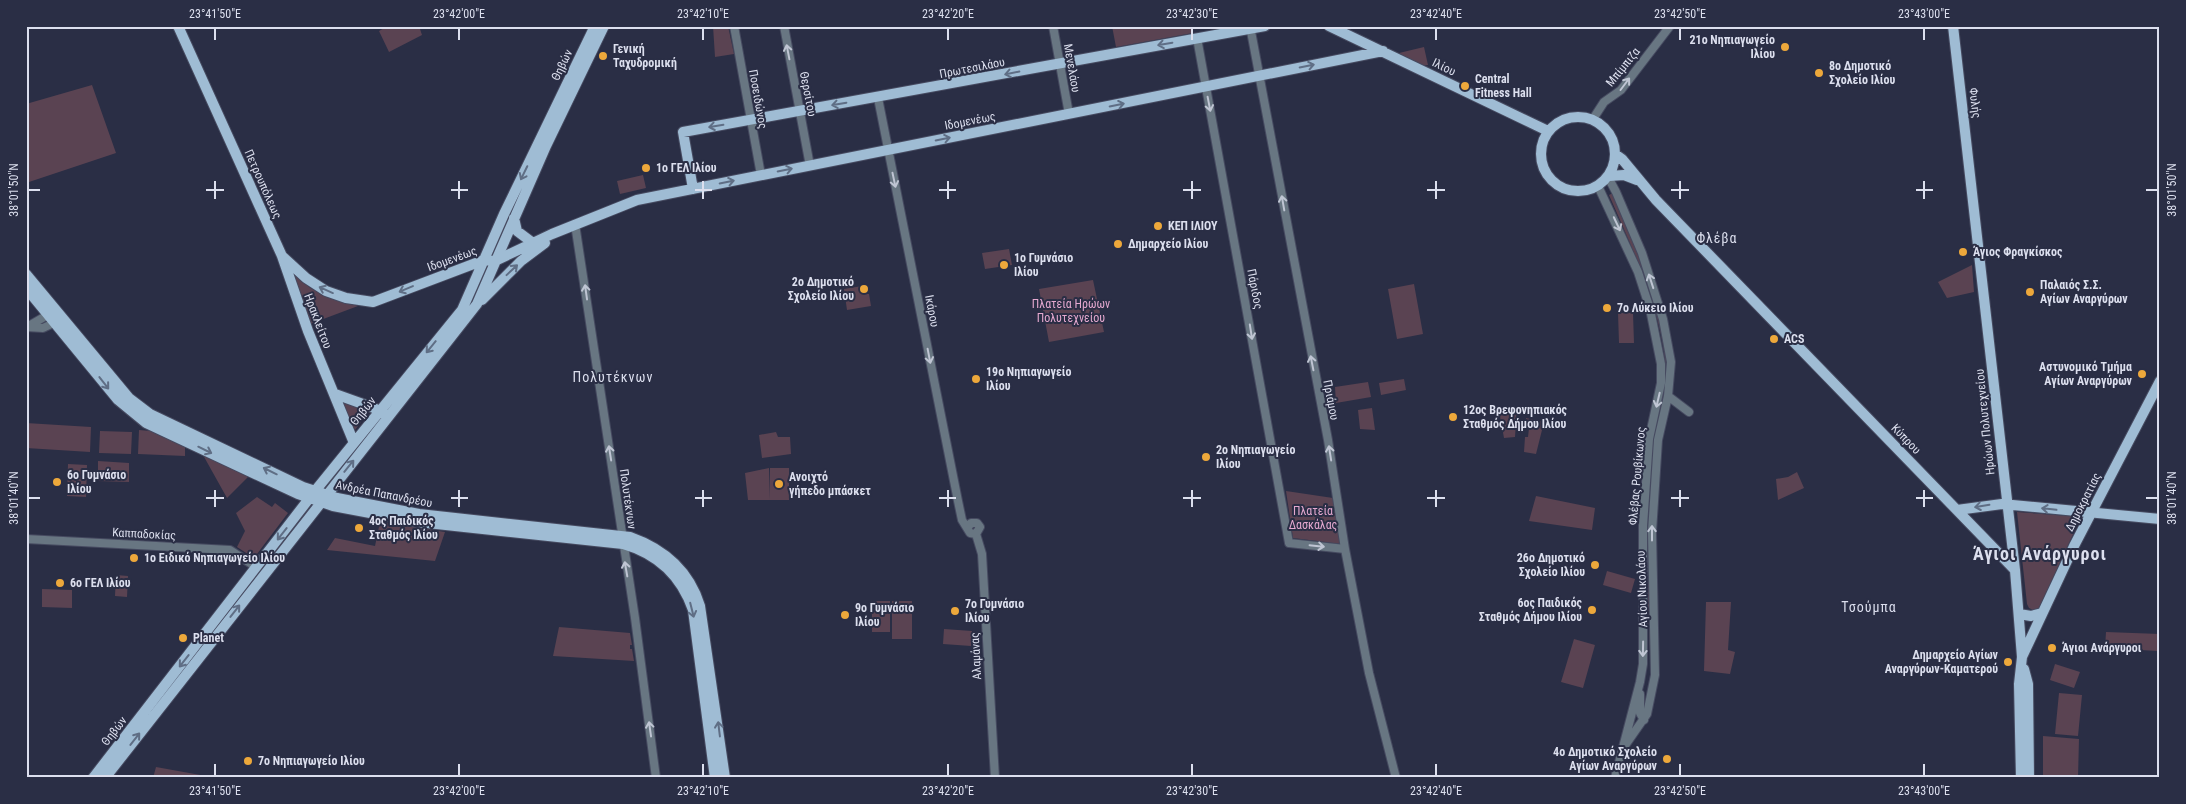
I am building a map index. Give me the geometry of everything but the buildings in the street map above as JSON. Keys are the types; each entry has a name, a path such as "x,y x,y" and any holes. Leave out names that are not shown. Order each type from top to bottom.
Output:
{"main road":[{"name":"Πετρουπόλεως","path":"178,26 282,256 306,278 326,291 346,298 373,302"},
{"name":"Θηβών","path":"105,778 477,304 508,206 595,26"},
{"name":"Θηβών","path":"93,778 312,495 462,310 514,218 604,26"},
{"name":"Πρωτεσιλάου","path":"693,189 682,132 878,98 1265,26"},
{"name":"Ιλίου","path":"1329,26 1548,131"},
{"name":"Φυλής","path":"1953,26 1971,184"},
{"name":"Ιδομενέως","path":"373,302 490,260 637,200 1383,51"},
{"path":"1570,118 1593,119 1608,133 1615,154 1613,166 1608,177 1598,186 1573,192 1552,182 1543,168 1541,160 1542,143 1548,131 1556,124 1570,118"},
{"path":"1615,154 1622,159 1640,182"},
{"path":"1608,177 1626,175 1640,182"},
{"name":"Κύπρου","path":"1640,182 2015,570"},
{"name":"Ηρώων Πολυτεχνείου","path":"1971,184 2015,570 2022,660"},
{"path":"514,218 517,231 533,243"},
{"name":"Ιδομενέως","path":"477,304 521,261 571,226"},
{"name":"Ηρακλείτου","path":"282,256 308,331 354,443"},
{"name":"Ανδρέα Παπανδρέου","path":"26,274 54,317"},
{"name":"Ανδρέα Παπανδρέου","path":"26,288 129,398 150,414 312,495 323,499 419,514 647,543 664,553 689,579 698,597 706,640 725,778"},
{"name":"Δημοκρατίας","path":"2021,778 2019,684 2022,660 2042,613 2091,513 2160,381"},
{"path":"335,394 380,411 389,418"},
{"path":"1957,510 1999,504 2160,519"},
{"path":"1993,548 2005,544 2010,537"},
{"name":"Ανδρέα Παπανδρέου","path":"622,540 660,561 678,579 688,597 695,624 716,778"},
{"path":"2019,614 2031,616 2042,613"},
{"path":"2022,660 2028,684 2029,778"}],"street":[{"name":"Ποσειδώνος","path":"734,26 761,175"},
{"name":"Θερσίτου","path":"784,26 810,166"},
{"name":"Μενελάου","path":"1053,26 1069,114"},
{"name":"Μπίμπιζα","path":"1593,119 1604,102 1622,90 1670,26"},
{"name":"Πριάμου","path":"1250,28 1371,683 1396,778"},
{"name":"Πάριδος","path":"1197,38 1289,543 1345,549"},
{"name":"Ικάρου","path":"878,98 962,520 970,533 976,534"},
{"name":"Αγίου Νικολάου","path":"1608,177 1642,253 1659,306 1671,362 1668,396 1658,440 1652,532 1656,675 1650,705 1644,720 1623,749"},
{"name":"Φλέβας Ρουβίκωνος","path":"1598,186 1638,272 1650,309 1661,364 1661,383 1650,439 1643,526 1644,653 1640,682 1615,778"},
{"name":"Πολυτέκνων","path":"571,226 622,540 656,778"},
{"path":"27,327 54,317"},
{"path":"1668,396 1689,412"},
{"name":"Αλαμάνας","path":"976,534 983,562 994,778"},
{"name":"Καππαδοκίας","path":"26,539 230,550 256,568"},
{"path":"1640,682 1640,712 1644,720"}],"green space":[{"path":"388,26 419,26 422,35 389,52 379,31"},
{"path":"713,26 728,26 734,54 715,57"},
{"path":"1112,26 1191,26 1193,33 1116,47"},
{"path":"1424,47 1428,65 1417,64 1399,53"},
{"path":"92,85 116,153 26,183 26,104"},
{"path":"643,175 646,188 620,194 617,181"},
{"path":"1613,193 1638,251 1656,302 1668,360 1668,380 1658,425 1653,652 1650,652 1646,515 1653,429 1664,380 1665,360 1651,297 1635,254 1609,195"},
{"path":"1009,249 1012,265 985,269 982,253"},
{"path":"1972,265 1974,292 1947,298 1938,282"},
{"path":"291,269 309,287 323,295 358,306 310,324"},
{"name":"Πλατεία Ηρώων Πολυτεχνείου","path":"1093,280 1104,332 1049,342 1039,289"},
{"path":"1414,284 1423,334 1397,339 1388,289"},
{"path":"862,286 864,294 869,294 871,306 847,310 844,289"},
{"path":"1618,313 1633,313 1634,343 1619,343"},
{"path":"1404,379 1406,390 1381,395 1379,383"},
{"path":"1368,382 1371,397 1336,403 1335,387"},
{"path":"341,402 369,412 355,430"},
{"path":"1517,407 1515,437 1504,438 1499,411"},
{"path":"1372,408 1375,430 1360,429 1358,410"},
{"path":"1526,418 1544,422 1536,454 1524,452 1525,437 1528,437 1529,428 1526,427"},
{"path":"26,423 91,427 90,452 26,448"},
{"path":"139,430 151,431 185,447 185,456 138,454"},
{"path":"100,431 132,432 131,454 99,453"},
{"path":"776,432 778,437 790,437 791,454 762,458 759,435"},
{"path":"203,455 249,476 227,498"},
{"path":"98,461 129,463 129,482 98,481"},
{"path":"68,464 87,465 86,497 67,496"},
{"path":"769,468 769,500 748,500 745,473"},
{"name":"Ανοιχτό γήπεδο μπάσκετ","path":"770,468 789,468 789,500 769,500"},
{"path":"1797,472 1804,488 1778,500 1776,479 1788,477"},
{"name":"Πλατεία Δασκάλας","path":"1286,491 1333,498 1341,544 1293,538"},
{"path":"1536,496 1595,508 1592,530 1529,521"},
{"path":"257,497 272,507 275,503 288,513 254,558 237,547 245,531 236,513"},
{"path":"2017,512 2070,516 2074,519 2075,530 2039,608 2033,610 2027,604"},
{"path":"380,522 445,532 435,561 327,550 335,538 375,546"},
{"path":"1607,571 1635,579 1631,593 1603,585"},
{"path":"116,575 128,576 127,597 115,596"},
{"path":"42,589 72,590 72,608 42,607"},
{"path":"872,601 890,601 890,632 872,632"},
{"path":"892,601 912,601 912,639 892,639"},
{"path":"1706,602 1731,602 1728,650 1735,652 1730,674 1704,671"},
{"path":"559,627 630,633 632,645 630,645 630,649 632,649 634,661 553,656"},
{"path":"944,629 972,631 971,646 943,644"},
{"path":"2106,632 2160,634 2158,651 2105,648"},
{"path":"1574,639 1595,645 1583,688 1561,682"},
{"path":"2055,664 2080,672 2074,688 2050,680"},
{"path":"2059,693 2082,695 2078,736 2055,734"},
{"path":"2043,736 2079,739 2078,778 2043,778"},
{"path":"156,767 217,778 153,778"}],"place":[{"name":"21ο Νηπιαγωγείο Ιλίου","path":"1785,47"},
{"name":"Γενική Ταχυδρομική","path":"603,56"},
{"name":"8ο Δημοτικό Σχολείο Ιλίου","path":"1819,73"},
{"name":"Central Fitness Hall","path":"1465,86"},
{"name":"1ο ΓΕΛ Ιλίου","path":"646,168"},
{"name":"ΚΕΠ ΙΛΙΟΥ","path":"1158,226"},
{"name":"Δημαρχείο Ιλίου","path":"1118,244"},
{"name":"Άγιος Φραγκίσκος","path":"1963,252"},
{"name":"1ο Γυμνάσιο Ιλίου","path":"1004,265"},
{"name":"2ο Δημοτικό Σχολείο Ιλίου","path":"864,289"},
{"name":"Παλαιός Σ.Σ. Αγίων Αναργύρων","path":"2030,292"},
{"name":"7ο Λύκειο Ιλίου","path":"1607,308"},
{"name":"ACS","path":"1774,339"},
{"name":"Αστυνομικό Τμήμα Αγίων Αναργύρων","path":"2142,374"},
{"name":"19ο Νηπιαγωγείο Ιλίου","path":"976,379"},
{"name":"12ος Βρεφονηπιακός Σταθμός Δήμου Ιλίου","path":"1453,417"},
{"name":"2ο Νηπιαγωγείο Ιλίου","path":"1206,457"},
{"name":"6ο Γυμνάσιο Ιλίου","path":"57,482"},
{"name":"Ανοιχτό γήπεδο μπάσκετ","path":"779,484"},
{"name":"4ος Παιδικός Σταθμός Ιλίου","path":"359,528"},
{"name":"1ο Ειδικό Νηπιαγωγείο Ιλίου","path":"134,558"},
{"name":"26ο Δημοτικό Σχολείο Ιλίου","path":"1595,565"},
{"name":"6ο ΓΕΛ Ιλίου","path":"60,583"},
{"name":"6ος Παιδικός Σταθμός Δήμου Ιλίου","path":"1592,610"},
{"name":"7ο Γυμνάσιο Ιλίου","path":"955,611"},
{"name":"9ο Γυμνάσιο Ιλίου","path":"845,615"},
{"name":"Planet","path":"183,638"},
{"name":"Άγιοι Ανάργυροι","path":"2052,648"},
{"name":"Δημαρχείο Αγίων Αναργύρων-Καματερού","path":"2008,662"},
{"name":"4ο Δημοτικό Σχολείο Αγίων Αναργύρων","path":"1667,759"},
{"name":"7ο Νηπιαγωγείο Ιλίου","path":"248,761"}],"district":[{"name":"Φλέβα","path":"1717,238"},
{"name":"Πολυτέκνων","path":"613,377"},
{"name":"Άγιοι Ανάργυροι","path":"2040,554"},
{"name":"Τσούμπα","path":"1869,607"}]}
